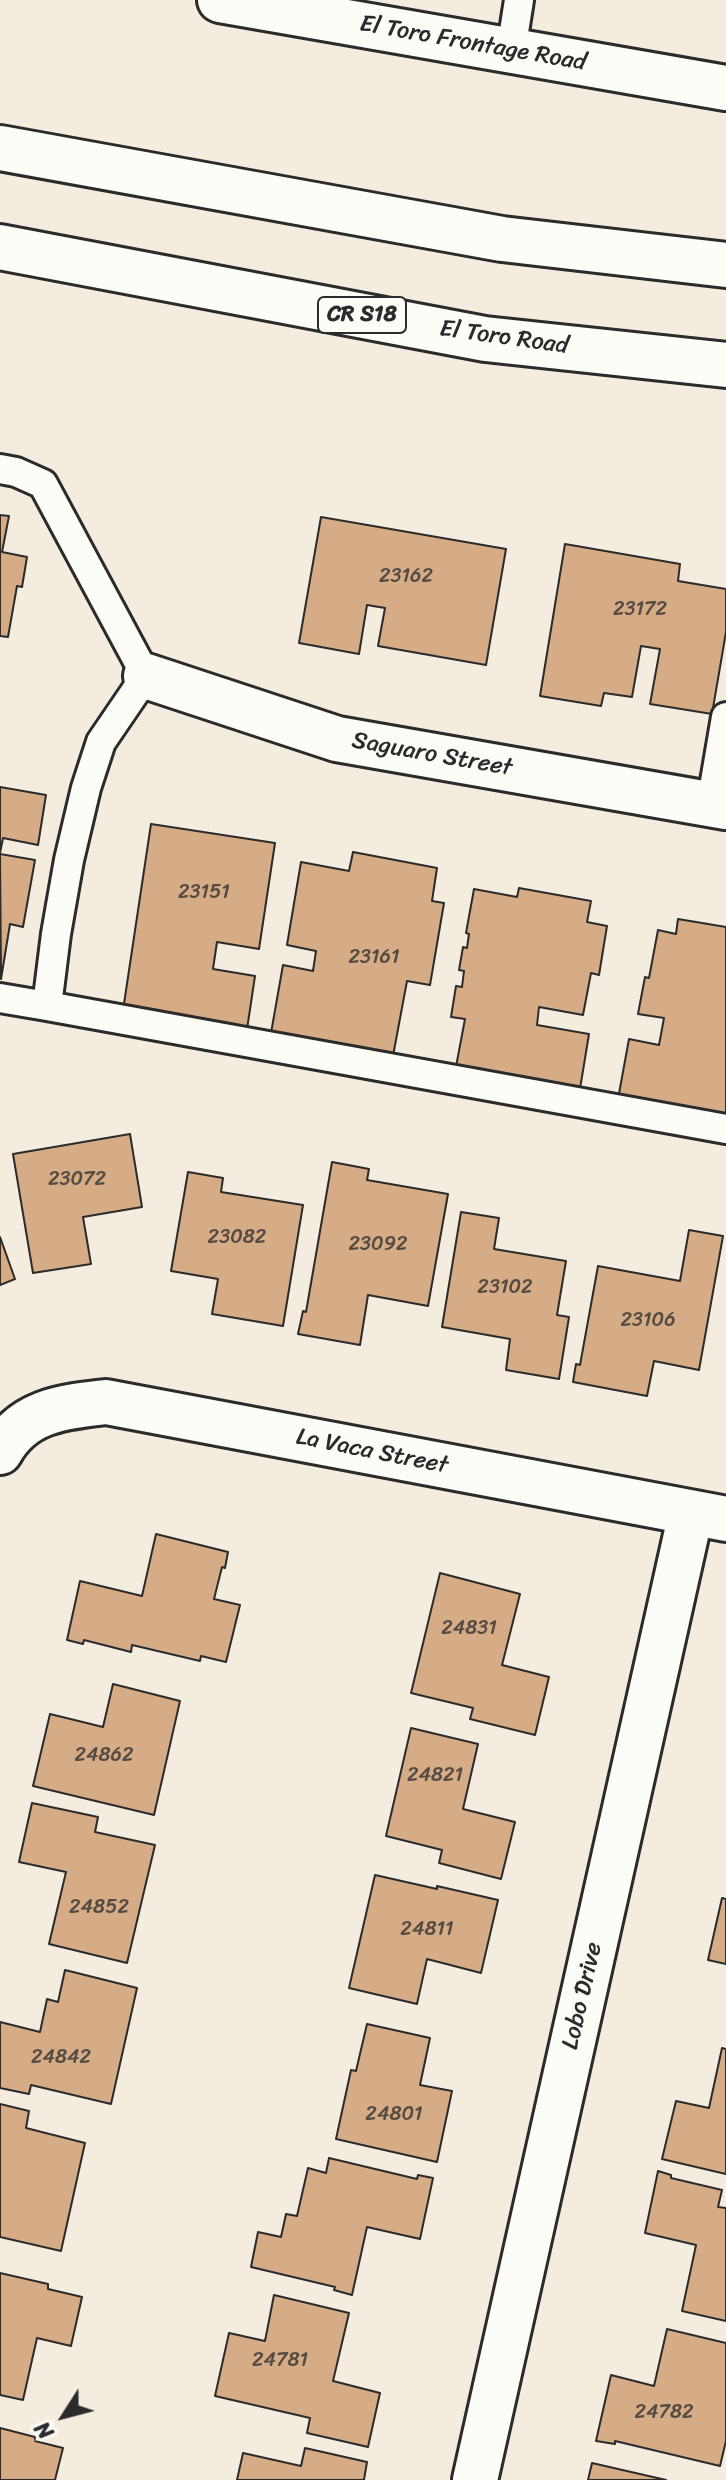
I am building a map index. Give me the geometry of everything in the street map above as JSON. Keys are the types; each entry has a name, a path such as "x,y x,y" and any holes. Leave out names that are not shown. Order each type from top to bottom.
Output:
{"street":[{"name":"El Toro Frontage Road","path":"220,0 726,88"},
{"path":"0,148 502,239 726,265"},
{"name":"El Toro Road","path":"0,247 485,339 726,365"},
{"name":"Saguaro Street","path":"146,676 337,739 719,806"},
{"name":"La Vaca Street","path":"11,1440 39,1416 60,1407 106,1402 708,1516"},
{"name":"Lobo Drive","path":"475,2480 708,1516"}],"lane":[{"path":"511,51 519,0"},
{"path":"0,469 16,472 43,484 146,676 101,742 86,788 69,860 47,1006"},
{"path":"719,806 726,717"},
{"path":"0,998 726,1129"}],"building":[{"path":"0,515 9,516 2,552 27,557 22,587 17,586 8,637 0,636"},
{"path":"321,517 506,549 486,665 378,646 385,608 367,605 359,654 299,643"},
{"path":"565,544 680,564 678,581 726,589 726,632 712,714 650,704 660,649 641,646 632,697 604,693 601,706 540,696"},
{"path":"0,787 46,795 38,845 3,838 0,853"},
{"path":"151,824 275,843 259,949 217,942 213,969 255,976 246,1036 122,1017"},
{"path":"353,852 437,868 432,901 444,903 430,985 407,981 393,1056 271,1033 283,965 313,971 316,951 287,945 301,862 349,871"},
{"path":"0,854 35,860 23,927 10,924 1,979"},
{"path":"519,888 591,901 587,922 607,926 599,975 591,973 583,1015 539,1007 537,1025 589,1034 579,1095 455,1072 465,1019 451,1017 456,986 462,987 464,971 459,970 463,947 467,948 469,934 466,933 474,889 517,897"},
{"path":"678,919 726,927 726,1120 618,1099 629,1039 659,1045 664,1018 638,1014 658,930 676,934"},
{"path":"130,1134 142,1207 83,1217 91,1264 33,1273 13,1154"},
{"path":"332,1162 369,1169 367,1180 448,1194 428,1306 368,1295 360,1345 298,1334 303,1311 306,1312"},
{"path":"188,1172 223,1178 221,1192 303,1205 283,1326 212,1314 218,1279 171,1271"},
{"path":"461,1212 499,1218 494,1249 566,1261 557,1315 569,1317 559,1379 506,1370 510,1339 442,1327"},
{"path":"689,1230 723,1236 699,1370 654,1361 647,1396 573,1382 576,1364 580,1365 598,1266 680,1281"},
{"path":"0,1237 15,1279 0,1285"},
{"path":"156,1534 228,1552 214,1599 240,1605 226,1662 201,1656 200,1661 132,1645 131,1652 84,1640 83,1644 67,1640 80,1581 142,1596"},
{"path":"440,1573 520,1594 502,1665 549,1677 535,1735 470,1719 473,1708 411,1693"},
{"path":"113,1684 180,1701 154,1815 33,1786 50,1714 103,1727"},
{"path":"411,1728 478,1744 463,1809 515,1822 501,1879 439,1863 442,1850 386,1836"},
{"path":"32,1803 98,1817 95,1832 155,1845 127,1963 49,1944 66,1872 19,1862"},
{"path":"375,1875 498,1900 481,1973 427,1959 417,2004 349,1988"},
{"path":"722,1898 726,1899 726,1964 708,1960"},
{"path":"65,1970 137,1988 111,2104 31,2085 29,2094 0,2088 0,2022 40,2032 47,1999 58,2002"},
{"path":"367,2024 430,2038 420,2085 452,2091 437,2162 336,2139 351,2070 356,2071"},
{"path":"722,2048 726,2049 726,2174 662,2159 676,2101 709,2108"},
{"path":"0,2104 29,2111 26,2128 85,2143 61,2251 0,2237"},
{"path":"329,2158 417,2179 418,2175 433,2178 420,2239 367,2227 352,2295 334,2290 335,2287 251,2267 258,2232 281,2237 286,2214 297,2216 308,2168 326,2173"},
{"path":"658,2171 671,2175 671,2178 722,2190 718,2207 726,2208 726,2321 682,2311 696,2245 645,2233"},
{"path":"0,2273 48,2284 48,2289 82,2297 71,2346 37,2338 23,2400 0,2395"},
{"path":"274,2295 349,2313 333,2381 380,2393 368,2447 307,2433 310,2418 215,2396 229,2333 265,2341"},
{"path":"667,2329 726,2343 726,2441 720,2466 615,2441 615,2444 596,2441 611,2375 654,2386"},
{"path":"0,2428 63,2448 55,2480 0,2480"},
{"path":"305,2448 367,2462 364,2480 237,2480 243,2453 301,2466"},
{"path":"592,2463 666,2480 588,2480"}]}
